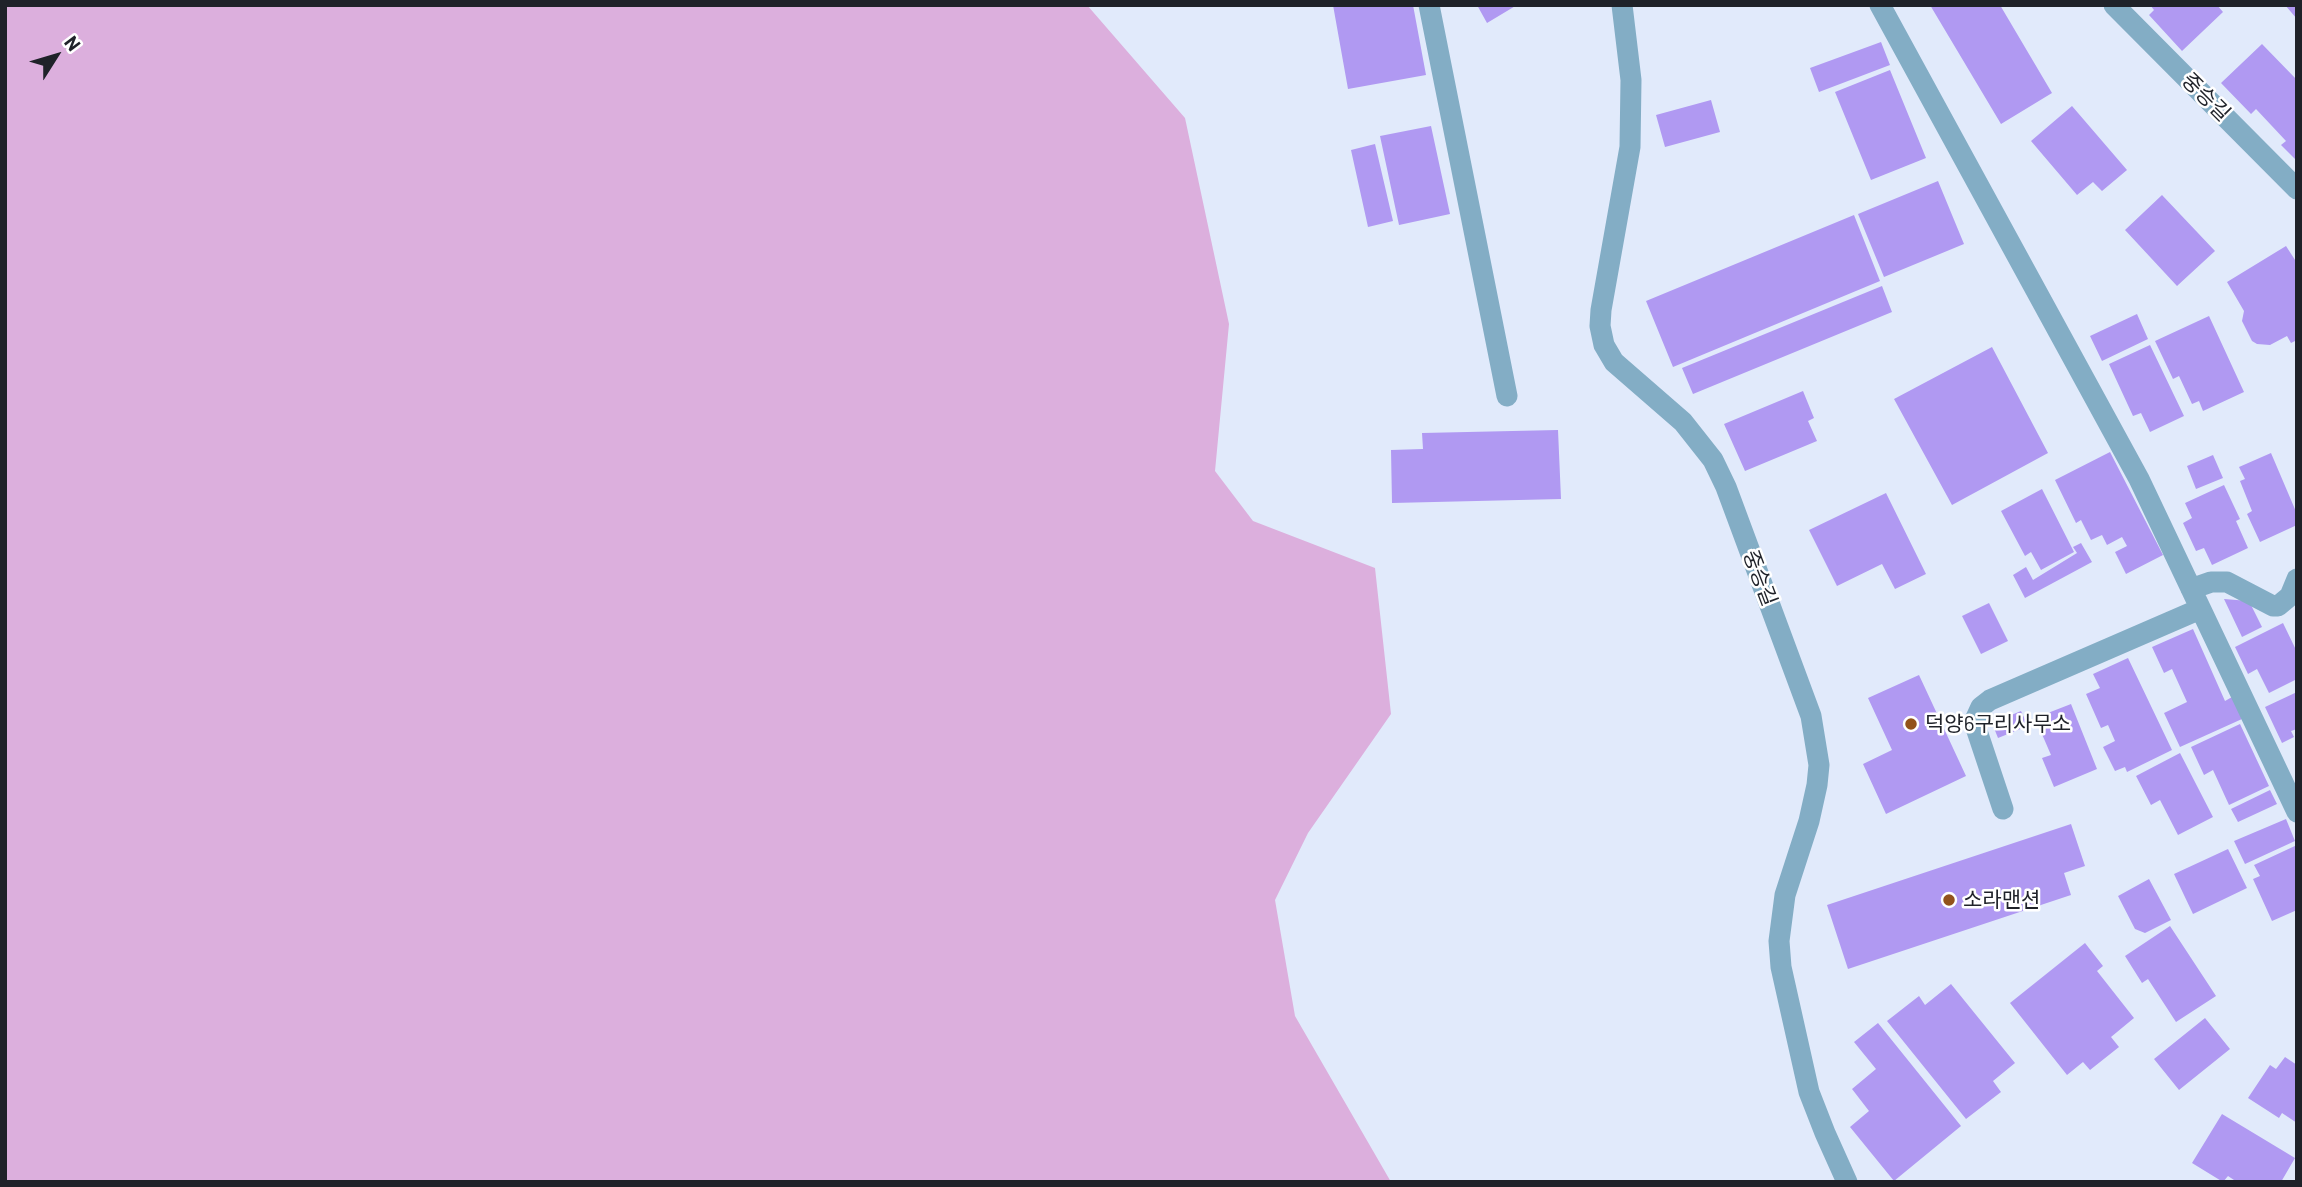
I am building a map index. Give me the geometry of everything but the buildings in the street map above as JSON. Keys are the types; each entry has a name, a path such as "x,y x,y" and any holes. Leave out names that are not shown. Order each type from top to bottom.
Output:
{"street":[{"path":"1429,5 1507,396"},
{"name":"중승길","path":"1622,5 1631,80 1631,135 1600,326 1604,345 1614,362 1683,422 1713,460 1726,487 1811,716 1819,765 1817,785 1810,821 1785,895 1779,941 1781,967 1809,1092 1847,1182"},
{"path":"1880,5 2139,479 2297,812"},
{"name":"중승길","path":"2114,5 2297,188"},
{"path":"2191,589 2211,582 2227,582 2273,606 2278,606 2290,596 2297,579"},
{"path":"2003,809 1976,728 1975,720 1980,707 1990,700 2200,609"}],"shaded area":[{"path":"5,5 1087,5 1185,118 1229,324 1215,471 1253,521 1375,568 1391,714 1308,833 1275,900 1295,1016 1391,1182 5,1182"}],"place":[{"name":"덕양6구리사무소","path":"1911,724"},
{"name":"소라맨션","path":"1949,900"}]}
